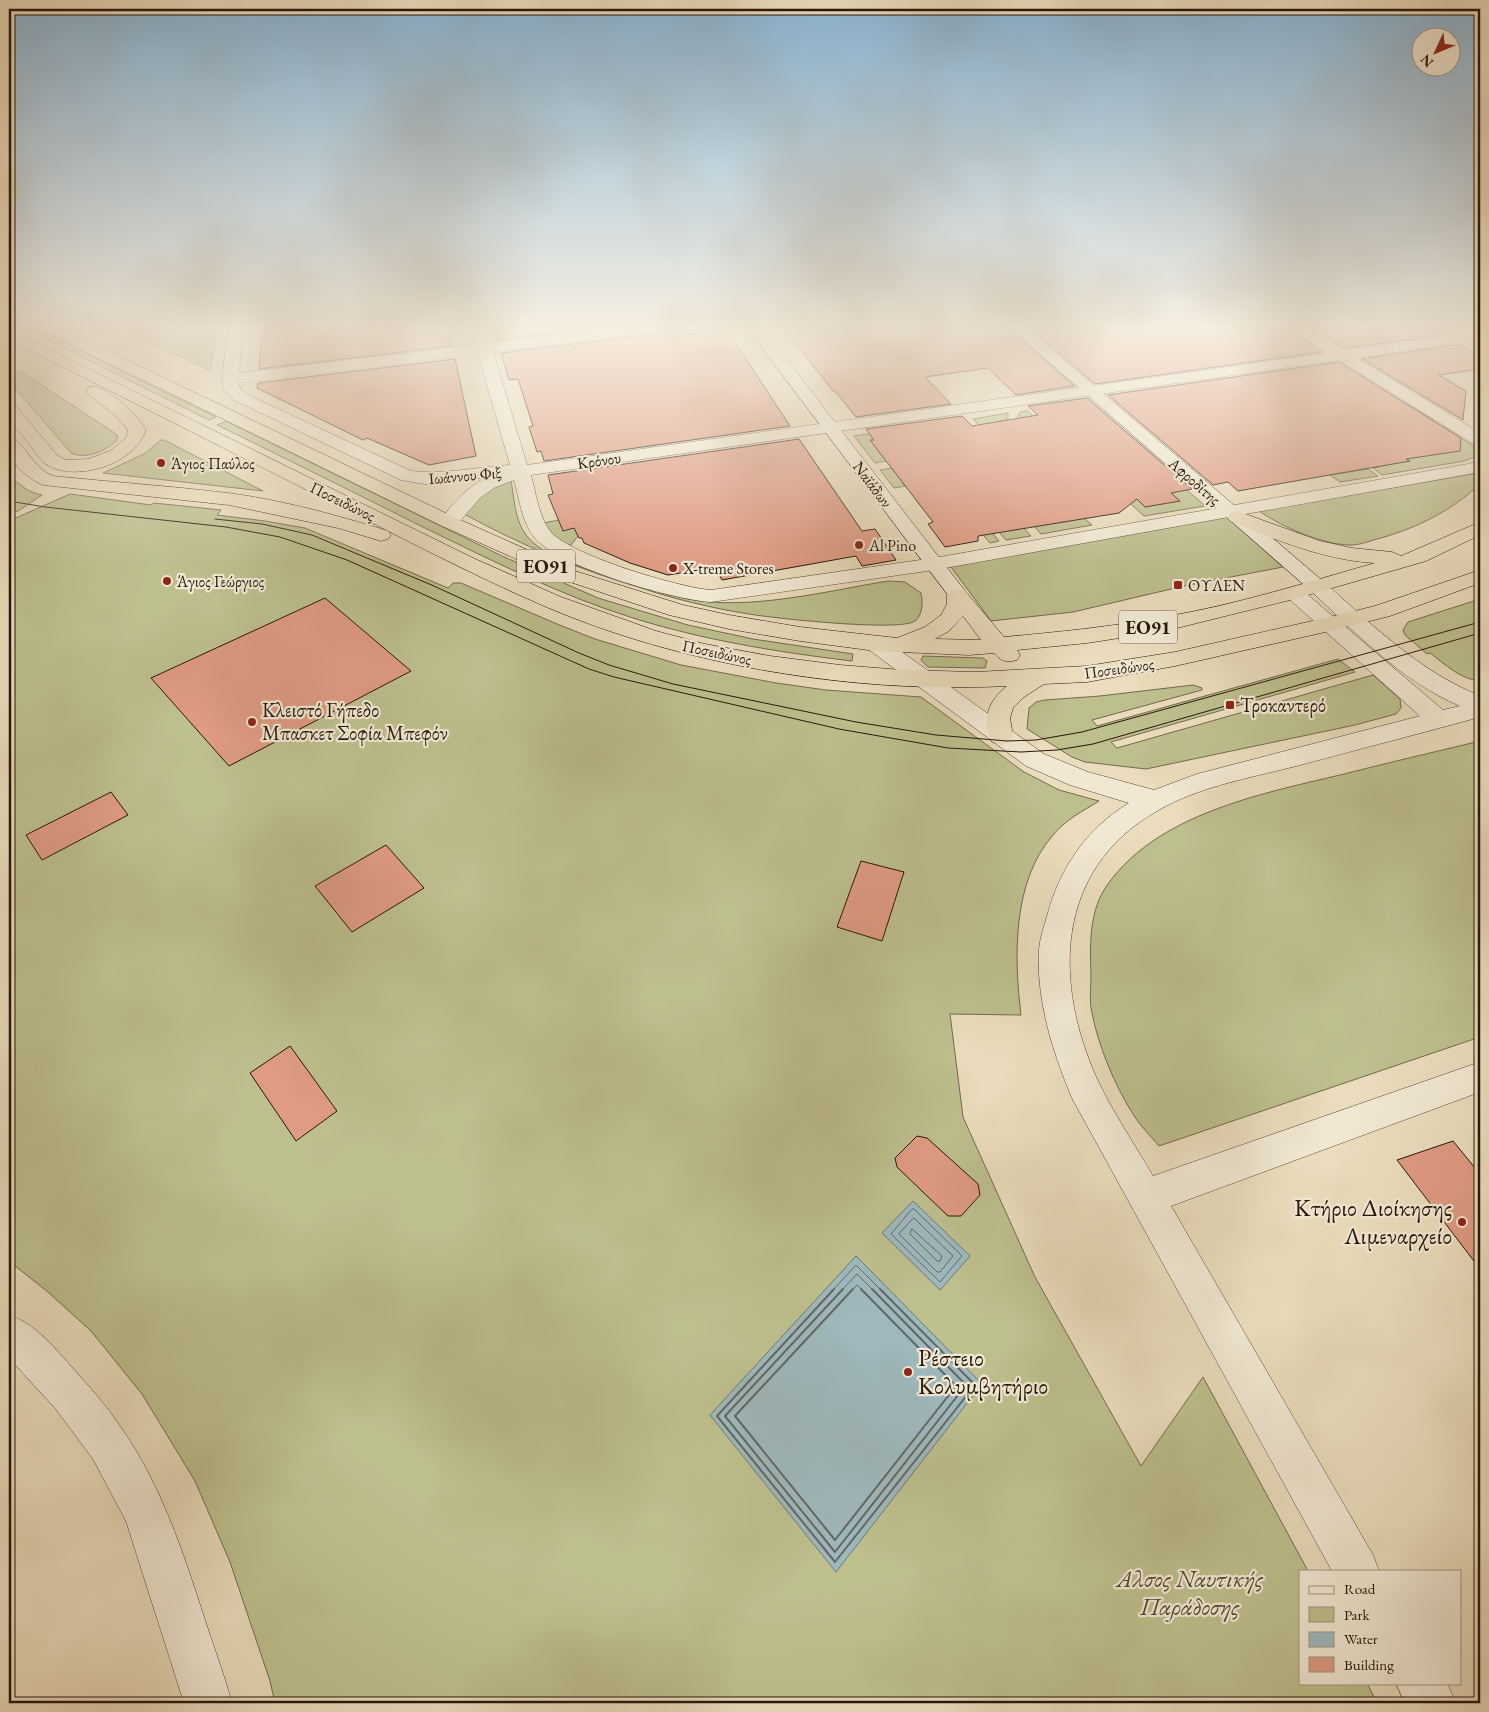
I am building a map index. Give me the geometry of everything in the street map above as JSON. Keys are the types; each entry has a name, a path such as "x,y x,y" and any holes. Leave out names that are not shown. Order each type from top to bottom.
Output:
{"highway":[{"path":"9,408 53,461 60,464 78,465 107,459 127,448 136,440 137,435 134,424 113,405"},
{"name":"Ποσειδώνος","path":"151,405 466,562 553,602 648,636 705,651 840,673 976,680 1087,674 1175,660 1330,624 1382,610 1480,576"},
{"name":"Ποσειδώνος","path":"207,405 449,522 568,575 677,610 763,628 876,644 969,648 999,646 1087,636 1165,624 1294,593 1418,556 1480,528"},
{"path":"9,441 30,470 38,477 50,481 229,499 263,505 342,523 466,562"},
{"path":"1234,515 1283,537 1324,549 1382,558 1418,556"},
{"path":"876,644 912,640 934,631 956,611 959,604 958,596"},
{"path":"958,596 999,646 1024,667 1040,676 1011,696 1000,708 998,714 1001,736"}],"street":[{"name":"Ιωάννου Φιξ","path":"257,405 407,476 431,479 483,472 520,471"},
{"path":"500,405 535,520 541,533 550,543 560,550 661,587 695,595 732,594 934,564 1234,515 1473,469 1480,466"},
{"name":"Ναϊάδων","path":"813,405 958,596"},
{"name":"Κρόνου","path":"520,471 993,405"},
{"name":"Αφροδίτης","path":"1107,405 1375,638 1431,682 1480,707"},
{"path":"1422,405 1480,440"},
{"path":"449,522 474,492 486,483 520,471"},
{"path":"1294,593 1439,720"},
{"path":"1375,638 1382,610"},
{"path":"876,644 1035,760 1088,783 1156,800"},
{"path":"1356,1570 1145,1197 1086,1089 1066,1039 1057,990 1054,948 1062,911 1074,876 1092,848 1118,823 1156,800 1176,790 1197,783 1326,751 1480,707"},
{"path":"1145,1197 1480,1077"},
{"path":"9,1334 28,1348 69,1394 108,1444 145,1512 172,1589 208,1703"},
{"path":"1421,1684 1432,1703"}],"green space":[{"path":"30,405 72,405 118,436 116,441 107,448 95,453 77,455 71,453"},
{"path":"179,405 191,405 216,417 209,420"},
{"path":"1408,405 1433,420 1372,430 1380,436 1442,426 1480,450 1480,455 1464,461 1382,475 1373,468 1406,461 1346,414"},
{"path":"1028,411 1062,442 1170,475 1205,506 1144,516 1086,463 1017,419 1020,412"},
{"path":"1008,413 1008,420 979,425 973,419"},
{"path":"226,421 502,556 598,598 688,625 753,639 853,654 852,661 796,654 712,639 657,625 604,608 527,577 217,425"},
{"path":"928,425 933,431 870,440 886,461 875,463 854,436"},
{"path":"161,440 263,491 103,473 144,454"},
{"path":"892,468 905,486 894,488 880,470"},
{"path":"1368,469 1378,476 1340,482 1330,475"},
{"path":"9,473 23,487 42,495 18,511 9,512"},
{"path":"1480,473 1480,484 1446,510 1408,529 1359,544 1351,545 1328,542 1303,534 1259,511"},
{"path":"511,481 515,508 521,527 530,540 546,552 593,571 664,594 712,602 736,603 788,598 888,581 905,582 921,593 921,612 915,621 905,624 886,625 862,625 783,618 707,606 665,595 616,580 550,556 466,515 463,509 478,494"},
{"name":"Αλσος Ναυτικής Παράδοσης","path":"70,494 151,505 154,503 221,510 217,515 305,528 448,588 453,583 461,583 595,639 681,665 776,683 826,690 921,697 1024,772 1059,790 1099,801 1074,816 1053,835 1040,854 1030,875 1023,897 1017,945 1021,1015 950,1014 963,1117 1035,1277 1141,1466 1203,1377 1307,1570 1299,1570 1299,1684 1368,1684 1377,1703 275,1703 270,1681 230,1562 195,1481 142,1394 91,1331 48,1292 9,1261 9,521"},
{"path":"992,494 1031,536 1006,540 999,532 993,534 999,541 990,543 954,500"},
{"path":"1227,517 1283,567 1184,586 1073,612 991,621 948,563"},
{"path":"1084,518 1092,525 1041,534 1034,526"},
{"path":"559,520 563,530 574,528 578,536 570,546 548,536 544,523"},
{"path":"1480,599 1480,681 1473,680 1454,671 1430,653 1427,654 1405,635 1403,630 1408,622"},
{"path":"923,656 983,658 987,661 985,668 928,667 921,660"},
{"path":"1338,659 1355,672 1111,742 1117,748 1373,675 1400,699 1401,708 1396,714 1355,725 1146,769 1085,762 1072,757 1027,729 1029,708 1036,702 1193,685 1202,688 1202,690 1092,720 1097,726"},
{"path":"1480,741 1480,1037 1159,1146 1142,1127 1126,1103 1103,1052 1092,1013 1090,999 1090,953 1093,920 1104,890 1125,864 1150,843 1179,826 1210,812 1276,790"}],"water":[{"path":"913,1201 970,1256 940,1290 882,1233"},
{"path":"856,1256 982,1384 836,1572 710,1415"}],"building":[{"path":"291,405 465,405 476,456 429,465 367,438 363,440"},
{"path":"526,405 776,405 790,426 544,461 541,451 537,452 529,427 533,426"},
{"path":"846,405 944,405 856,417"},
{"path":"1095,405 1192,489 1171,493 1180,501 1145,507 1137,499 1119,513 978,536 978,541 945,547 928,524 933,522 870,440 874,440 866,429 962,416 972,426 1038,415 1028,406"},
{"path":"1120,405 1408,405 1461,438 1460,451 1406,459 1410,461 1238,491 1228,482 1213,485"},
{"path":"1438,405 1465,405 1463,420"},
{"path":"799,439 862,531 875,529 896,560 862,566 856,556 722,580 716,569 711,568 668,575 630,563 584,543 574,528 563,531 548,495 553,494 548,475"},
{"name":"Κλειστό Γήπεδο Μπασκετ Σοφία Μπεφόν","path":"325,598 411,671 229,766 151,678"},
{"path":"111,792 128,815 42,860 26,835"},
{"path":"386,845 424,888 352,932 315,886"},
{"path":"861,861 904,872 882,941 837,927"},
{"path":"290,1046 337,1111 296,1141 250,1073"},
{"path":"917,1136 927,1138 978,1184 980,1195 961,1216 948,1216 897,1167 895,1158"},
{"name":"Κτήριο Διοίκησης Λιμεναρχείο","path":"1453,1141 1480,1174 1480,1269 1397,1160"}],"tram line":[{"path":"9,501 45,507 226,527 280,537 347,560 589,669 614,677 839,729 948,748 1021,752 1057,750 1093,744 1480,633"},
{"path":"215,519 262,524 312,535 434,586 579,653 609,665 673,684 856,722 936,735 1007,741 1036,740 1082,732 1480,622"}],"place":[{"name":"Άγιος Παύλος","path":"161,463"},
{"name":"Al Pino","path":"859,545"},
{"name":"X-treme Stores","path":"673,568"},
{"name":"Άγιος Γεώργιος","path":"167,581"},
{"name":"ΟΥΛΕΝ","path":"1178,585"},
{"name":"Τροκαντερό","path":"1230,705"},
{"name":"Κλειστό Γήπεδο Μπασκετ Σοφία Μπεφόν","path":"252,722"},
{"name":"Κτήριο Διοίκησης Λιμεναρχείο","path":"1462,1222"},
{"name":"Ρέστειο Κολυμβητήριο","path":"908,1372"}]}
